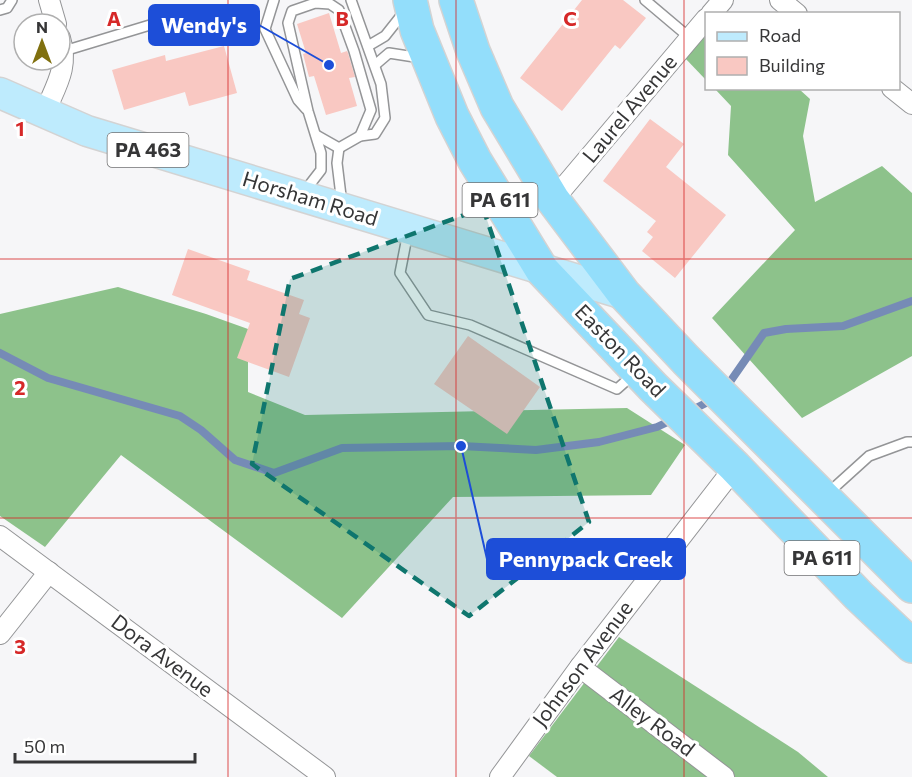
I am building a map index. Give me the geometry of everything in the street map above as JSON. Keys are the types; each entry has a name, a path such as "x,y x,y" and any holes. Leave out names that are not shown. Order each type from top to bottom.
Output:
{"highway":[{"name":"Easton Road","path":"456,0 473,51 497,107 553,200 624,294 686,360 912,586"},
{"name":"Easton Road","path":"410,1 417,30 452,116 475,161 542,270 645,379 735,467 859,596 912,646"}],"main road":[{"name":"Horsham Road","path":"0,93 87,131 624,294"}],"street":[{"path":"713,12 723,0"},
{"path":"780,0 795,12"},
{"name":"Laurel Avenue","path":"553,200 705,20"},
{"path":"45,112 63,72"},
{"path":"894,90 912,104"},
{"name":"Johnson Avenue","path":"500,777 580,666 735,467"},
{"name":"Dora Avenue","path":"0,536 325,777"},
{"path":"0,634 49,572"},
{"name":"Alley Road","path":"580,666 724,777"}],"lane":[{"path":"0,10 7,8 12,0"},
{"path":"274,0 265,29 298,100 308,111"},
{"path":"339,148 360,136 375,134 385,118 381,84 351,0"},
{"path":"645,0 690,38"},
{"path":"368,46 385,36 410,1"},
{"path":"300,197 321,170 321,153 308,111 288,23 292,11 315,3 330,4 339,10 371,110 360,136"},
{"path":"72,42 183,15"},
{"path":"375,65 389,53 428,59"},
{"path":"316,135 339,148"},
{"path":"339,148 342,210"},
{"path":"409,230 400,273 428,315 470,325 617,389 645,379"},
{"path":"823,498 869,456 912,442"}],"highlighted area":[{"path":"483,208 589,522 469,616 252,464 290,279"}],"green space":[{"path":"705,34 705,79 684,57"},
{"path":"716,90 800,90 810,99 803,136 815,202 882,166 912,193 912,356 802,418 712,318 795,230 728,155 731,106"},
{"path":"118,287 248,329 248,392 305,415 627,408 685,445 651,495 453,497 342,618 121,455 45,547 0,516 0,314"},
{"path":"619,637 798,752 828,777 557,777 529,756"}],"building":[{"path":"582,0 623,0 646,18 620,49 615,45 562,111 520,78"},
{"path":"329,13 341,53 347,51 348,53 355,77 349,78 357,106 326,115 314,76 309,77 303,54 306,53 297,24"},
{"path":"224,46 237,93 189,106 185,92 124,110 112,70 165,55 166,61"},
{"path":"650,119 684,144 666,167 726,215 675,278 642,251 653,237 647,232 656,221 603,181"},
{"path":"188,249 250,271 247,280 304,300 299,314 310,318 289,377 237,358 250,323 172,295"},
{"path":"468,336 540,387 507,434 434,384"}],"waterway":[{"path":"725,389 764,333 786,329 843,326 912,301"},
{"path":"0,353 48,378 180,416 201,430 235,460 274,473 342,448 461,446 536,450 599,442 657,427 674,419"},
{"path":"690,411 714,399"}],"place":[{"name":"Wendy's","path":"329,65"},
{"name":"Pennypack Creek","path":"461,446"}]}
